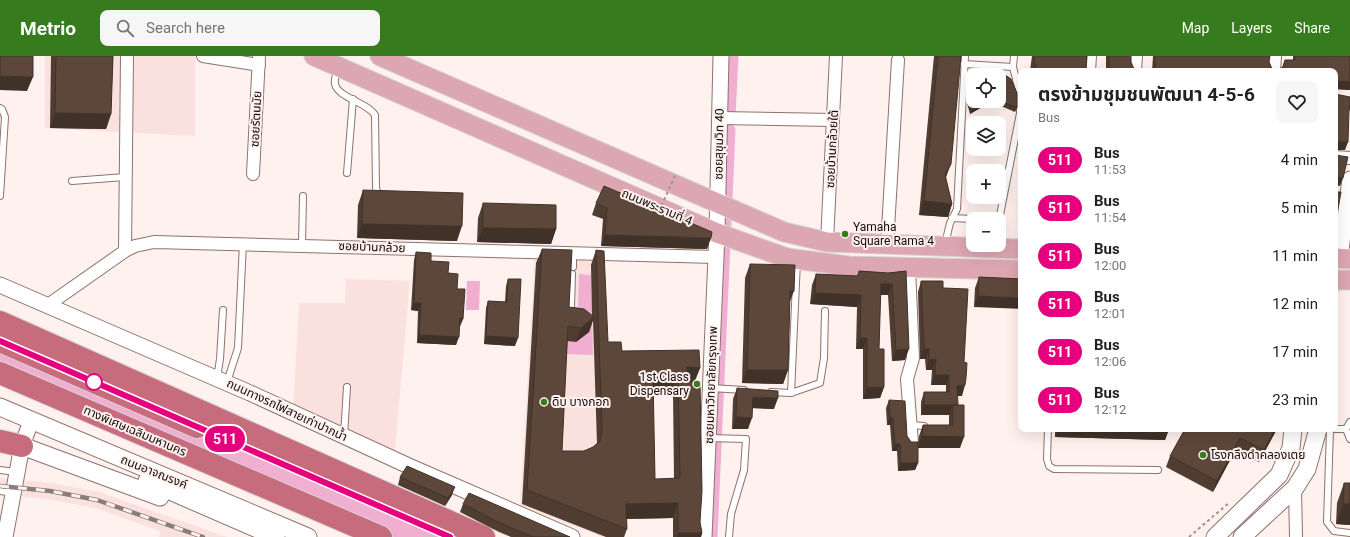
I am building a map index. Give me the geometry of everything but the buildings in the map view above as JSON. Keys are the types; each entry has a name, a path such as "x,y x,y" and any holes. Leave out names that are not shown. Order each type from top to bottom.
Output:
{"highway":[{"path":"0,322 484,537"},
{"path":"0,341 450,537"},
{"name":"ทางพิเศษเฉลิมมหานคร","path":"0,373 381,537"},
{"path":"0,441 27,432"}],"main road":[{"name":"ถนนพระรามที่ 4","path":"314,56 717,233 787,258 849,266 1018,270"},
{"path":"380,56 784,232 827,242 887,246 966,248"},
{"path":"1006,249 1018,249"},
{"name":"ถนนอาจณรงค์","path":"0,407 27,432"},
{"name":"ถนนอาจณรงค์","path":"0,417 27,432 308,537"},
{"path":"27,432 209,515 270,534"},
{"path":"1214,537 1280,475 1291,448 1293,432"},
{"path":"1242,537 1295,488 1307,469 1317,432"},
{"path":"1280,475 1295,488"}],"street":[{"path":"125,251 127,56"},
{"name":"ซอยรัตนมัย","path":"203,56 259,60 253,174"},
{"name":"ซอยสุขุมวิท 40","path":"717,233 721,56"},
{"name":"ซอยบ้านกล้วยใต้","path":"827,242 836,56"},
{"path":"1089,68 1090,56"},
{"path":"1135,68 1136,56"},
{"path":"1274,68 1275,56"},
{"path":"887,246 898,60"},
{"path":"720,118 834,120"},
{"path":"1338,157 1350,158"},
{"path":"1339,271 1350,179"},
{"name":"ซอยมหาวิทยาลัยกรุงเทพ","path":"704,537 709,438 718,389 717,233"},
{"name":"ซอยบ้านกล้วย","path":"48,305 125,251 135,246 154,242 243,243 573,254 716,257"},
{"path":"909,268 913,358 907,379 912,443"},
{"name":"ถนนทางรถไฟสายเก่าปากน้ำ","path":"0,285 222,380 572,537"},
{"path":"5,537 7,492 17,472 27,432"},
{"path":"1295,488 1296,537"}],"lane":[{"path":"944,247 952,218 957,209 965,56"},
{"path":"1014,56 1013,67 1018,87"},
{"path":"964,64 1013,67"},
{"path":"338,66 334,83 337,90 372,109 375,115 376,188 378,194 389,198"},
{"path":"347,173 353,100"},
{"path":"0,108 2,109 5,117 0,196"},
{"path":"1001,212 1018,123"},
{"path":"72,181 125,177"},
{"path":"302,245 303,196"},
{"path":"952,218 966,219"},
{"path":"222,380 238,348 243,243"},
{"path":"571,307 573,254"},
{"path":"791,393 797,259"},
{"path":"222,380 220,359 223,310"},
{"path":"761,391 791,393 820,383 824,358 825,311"},
{"path":"344,436 347,387"},
{"path":"718,389 754,391"},
{"path":"1346,429 1350,422"},
{"path":"911,425 924,426"},
{"path":"1338,429 1346,429"},
{"path":"1346,429 1350,439"},
{"path":"1048,432 1047,459 1049,466 1054,469 1158,470"},
{"path":"1330,432 1327,522 1334,531 1350,533"},
{"path":"709,438 746,439 744,470 731,514 729,537"},
{"path":"0,470 17,472"}],"path":[{"path":"658,214 675,176"},
{"path":"1190,537 1235,498"}],"shaded area":[{"path":"45,56 195,56 195,136 45,128"},
{"name":"ดิบ บางกอก","path":"535,256 600,259 605,354 620,356 625,537 602,537 520,505"},
{"path":"579,274 591,275 593,355 562,354 566,340 576,342 584,335 565,307 578,307"},
{"path":"346,279 410,281 395,450 293,407 299,303 345,303"},
{"path":"467,281 480,281 479,310 466,310"},
{"path":"0,327 478,537 353,537 0,380"},
{"path":"0,478 51,483 99,492 227,537 159,537 160,531 95,508 48,499 0,494"}],"waterway":[{"path":"730,116 733,56"},
{"path":"727,199 730,130"},
{"path":"712,537 725,242"}],"railway":[{"path":"0,486 50,491 97,500 203,537"}],"bus line":[{"name":"511","path":"0,341 450,537"}],"place":[{"name":"Yamaha Square Rama 4","path":"845,234"},
{"name":"1st Class Dispensary","path":"697,384"},
{"name":"ดิบ บางกอก","path":"544,402"},
{"name":"โรงกลึงดำคลองเตย","path":"1203,455"}]}
